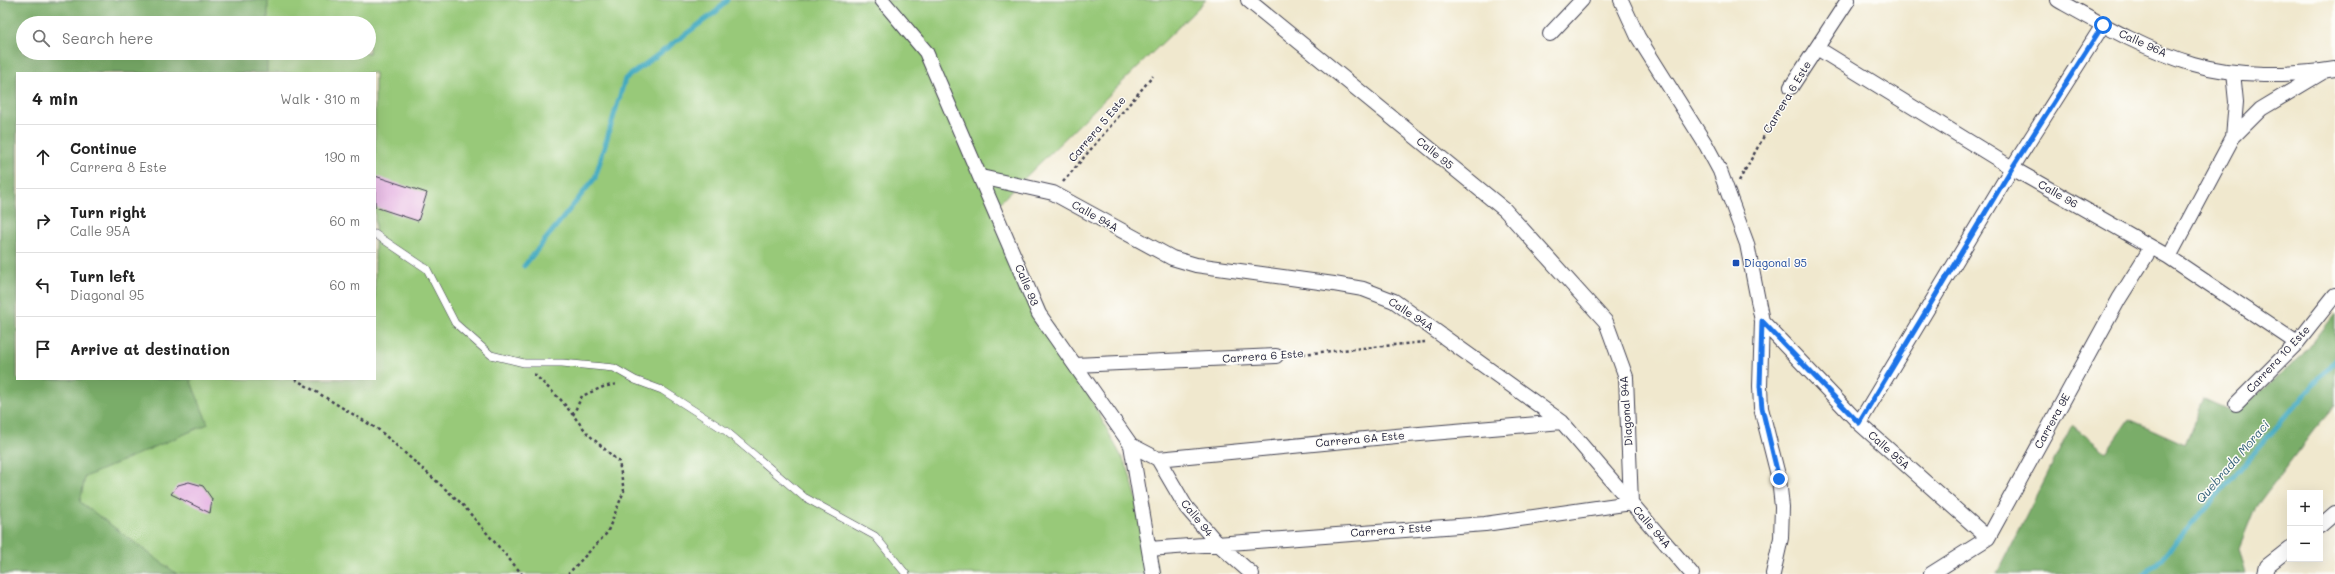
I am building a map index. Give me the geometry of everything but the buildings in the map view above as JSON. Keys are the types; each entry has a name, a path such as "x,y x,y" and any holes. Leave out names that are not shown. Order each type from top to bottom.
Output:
{"street":[{"name":"Calle 93","path":"882,0 926,52 1039,314 1131,445 1138,495 1153,574"},
{"name":"Calle 95","path":"1248,0 1505,210 1606,322"},
{"path":"1550,34 1582,0"},
{"path":"1621,0 1638,37 1706,145 1730,198 1747,244 1762,321 1760,386 1762,408 1779,479 1782,507 1782,538 1773,574"},
{"name":"Carrera 6 Este","path":"1791,87 1848,0"},
{"name":"Calle 96A","path":"2058,0 2103,25 2193,64 2233,72 2275,74 2331,69"},
{"path":"1859,423 2012,168 2103,25"},
{"name":"Calle 96","path":"1817,48 2012,168 2169,257 2297,343"},
{"path":"2169,257 2233,136 2261,109 2331,69"},
{"path":"2233,72 2236,102 2233,136"},
{"name":"Calle 94A","path":"981,177 1053,193 1172,258 1196,265 1363,289 1394,301 1562,422 1692,574"},
{"name":"Carrera 9E","path":"1931,574 1988,538 2118,298 2151,248"},
{"name":"Carrera 10 Este","path":"2236,404 2297,343 2335,295"},
{"name":"Calle 95A","path":"1762,321 1859,423 1988,538"},
{"name":"Diagonal 94A","path":"1606,322 1626,378 1631,503"},
{"name":"Carrera 6 Este","path":"1075,365 1276,356"},
{"name":"Carrera 6A Este","path":"1158,459 1562,422"},
{"path":"1131,445 1158,459"},
{"name":"Calle 94","path":"1158,459 1186,507 1217,542 1252,574"},
{"name":"Carrera 7 Este","path":"1149,549 1217,542 1485,524 1631,503"},
{"path":"2323,524 2335,514"},
{"path":"2265,574 2268,566 2287,550"}],"lane":[{"path":"376,235 427,269 455,323 491,355 524,363 562,363 614,368 635,380 662,390 726,431 804,497 875,536 906,574"}],"path":[{"name":"Carrera 5 Este","path":"1053,193 1153,76"},
{"name":"Carrera 6 Este","path":"1730,198 1791,87"},
{"name":"Carrera 6 Este","path":"1276,356 1449,340"},
{"path":"524,363 573,415 588,434 619,462 624,491 607,533 568,574"},
{"path":"297,380 379,430 461,503 522,574"},
{"path":"573,415 582,396 603,387 635,380"}],"green space":[{"path":"0,0 1206,0 991,211 1128,469 1159,574 0,574"},
{"path":"0,0 268,0 268,16 16,16 16,60 267,60 267,72 16,72 16,380 190,380 208,424 85,477 80,502 177,574 0,574"},
{"path":"2335,314 2335,406 2314,430 2255,508 2239,548 2246,574 1997,574 2072,425 2106,452 2129,419 2185,444 2204,399 2236,413 2303,355"}],"waterway":[{"path":"524,266 595,178 625,79 717,11 727,0"},
{"name":"Quebrada Moraci","path":"2144,574 2164,556 2335,360"}],"place":[{"name":"Diagonal 95","path":"1736,263"}],"route":[{"path":"1779,479 1767,438 1762,408 1760,386 1762,321 1859,423 2012,168 2103,25"}]}
